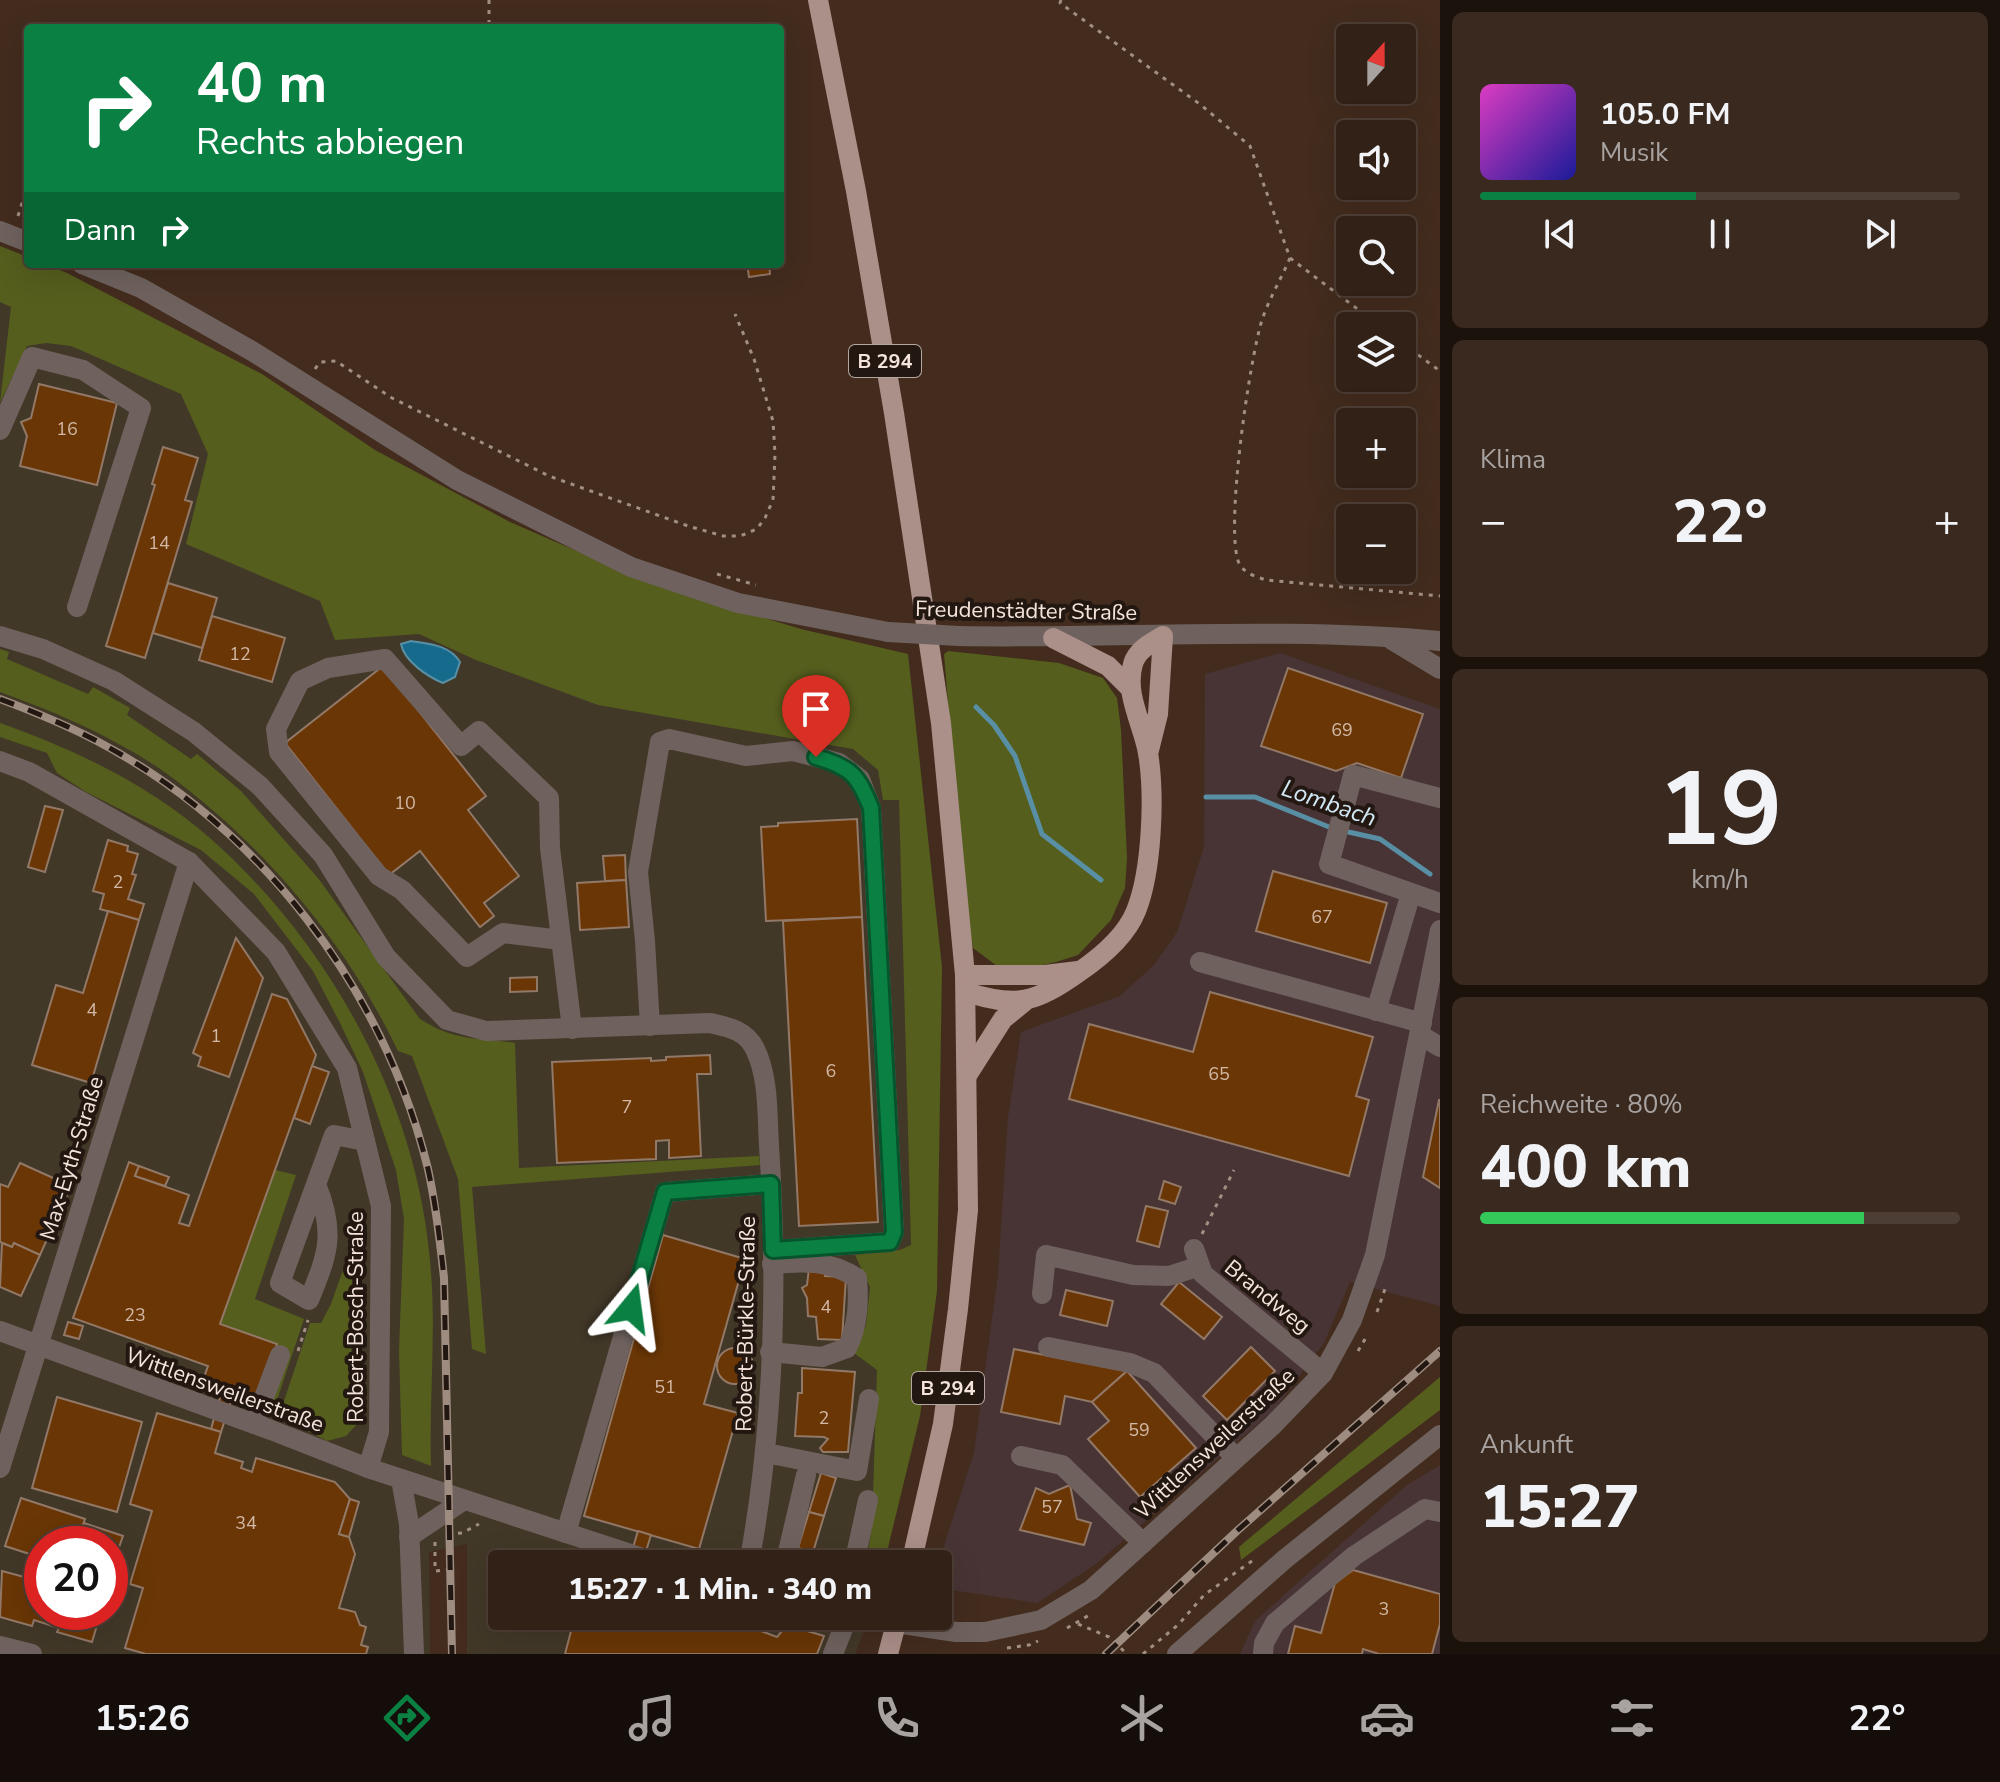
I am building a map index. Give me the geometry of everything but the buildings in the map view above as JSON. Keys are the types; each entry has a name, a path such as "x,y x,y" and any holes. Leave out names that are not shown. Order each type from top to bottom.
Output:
{"main road":[{"name":"B 294","path":"818,0 856,191 894,413 941,723 965,983 968,1210 943,1424 914,1550"},
{"path":"968,1074 1003,1019 1024,1002 1053,990 1082,971 1112,947 1136,912 1148,867 1150,818 1148,754 1130,688 1133,662 1143,647 1163,636"},
{"path":"1148,754 1158,714 1163,636"},
{"path":"1053,638 1108,666 1130,688"},
{"path":"965,983 1082,971"},
{"path":"965,983 1001,1001 1024,1002"},
{"path":"888,1654 894,1630"}],"street":[{"path":"8,226 24,239"},
{"name":"Freudenstädter Straße","path":"92,268 141,288 252,351 457,480 631,567 738,603 888,632 959,636 1053,638 1296,633 1440,641"},
{"path":"0,430 32,357 83,370 141,408 77,607"},
{"name":"Robert-Bürkle-Straße","path":"0,636 43,649 114,681 194,732 260,786 323,855 386,957 447,1020 486,1031 710,1023 738,1030 754,1046 764,1074 773,1257 766,1453 751,1550"},
{"path":"1385,636 1440,669"},
{"path":"561,940 503,933 467,957 402,890 379,876 279,752 276,729 300,681 328,668 385,659 461,746 479,731 549,798 550,848 572,1029"},
{"path":"650,1026 638,872 660,742 669,739 746,756 793,751 839,763 860,779 871,808 894,1232 890,1242 773,1257"},
{"name":"Robert-Bosch-Straße","path":"0,761 29,772 189,862 276,952 347,1068 381,1206 379,1432 368,1468"},
{"path":"1440,798 1353,775 1329,864 1440,903"},
{"name":"Max-Eyth-Straße","path":"0,1468 37,1345 124,1092 189,862"},
{"path":"1376,1011 1411,893"},
{"name":"Wittlensweilerstraße","path":"911,1630 956,1640 1041,1620 1091,1590 1236,1458 1323,1373 1352,1320 1375,1255 1440,930"},
{"path":"1200,962 1376,1011 1421,1029 1440,1047"},
{"path":"316,1184 326,1208 327,1256 309,1300 280,1283 316,1184 334,1135 365,1141"},
{"path":"566,1533 665,1192 771,1184"},
{"path":"1042,1294 1046,1255 1133,1275 1169,1276 1197,1258"},
{"path":"770,1352 822,1357 847,1348 855,1333 859,1299 857,1278 840,1267 773,1257"},
{"name":"Brandweg","path":"1197,1258 1203,1274 1323,1373"},
{"name":"Wittlensweilerstraße","path":"0,1331 368,1468 618,1550"},
{"path":"1048,1347 1130,1363 1154,1373 1236,1458"},
{"path":"254,1424 280,1355"},
{"path":"766,1453 857,1471 869,1399"},
{"path":"1180,1653 1285,1559 1440,1435"},
{"path":"1021,1456 1062,1465 1143,1543"},
{"path":"788,1550 806,1475"},
{"path":"401,1479 409,1537 414,1654"},
{"path":"409,1537 464,1500"},
{"path":"857,1550 868,1500"},
{"path":"1263,1654 1264,1643 1275,1623 1354,1556 1425,1509 1440,1512"},
{"path":"758,1513 795,1520"},
{"path":"833,1654 842,1630"},
{"path":"0,1646 32,1654"}],"path":[{"path":"489,0 489,24"},
{"path":"1052,0 1060,1 1201,105 1250,146 1290,258 1361,312"},
{"path":"8,226 24,192"},
{"path":"1290,258 1262,319 1248,381 1238,467 1236,552 1241,565 1251,575 1266,580 1440,596"},
{"path":"314,371 320,362 336,361 392,398 549,476 688,526 723,536 740,536 757,529 773,500 775,454 773,421 754,359 735,314"},
{"path":"1416,353 1440,371"},
{"path":"709,572 765,588"},
{"path":"1197,1258 1234,1170"},
{"path":"447,1570 435,1571 436,1536 462,1533 499,1511"},
{"path":"1078,1624 1109,1637 1127,1654"}],"shaded area":[{"path":"0,269 703,623 896,666 912,1285 888,1550 488,1550 488,1630 864,1630 855,1654 467,1654 467,1544 429,1552 430,1654 0,1654"},
{"path":"1280,653 1440,709 1440,1306 1350,1282 1324,1343 1274,1410 1096,1564 1037,1603 952,1590 952,1550 943,1550 974,1453 998,1274 1008,1117 1021,1032 1120,996 1154,965 1177,932 1204,847 1205,674"},
{"path":"1440,1465 1440,1654 1240,1654 1255,1621 1407,1485"}],"green space":[{"path":"0,246 24,255 24,268 55,268 67,273 262,374 375,450 510,522 657,586 801,629 908,654 942,967 937,1291 920,1416 887,1550 868,1550 872,1527 877,1370 854,1353 866,1325 870,1287 855,1255 900,1250 911,1245 899,800 883,800 878,770 853,749 598,705 476,660 419,634 335,640 320,601 186,544 208,454 181,394 71,346 46,343 27,346 0,403 11,307 0,302"},
{"path":"0,649 9,652 7,659 88,694 93,687 130,708 127,715 191,759 197,754 241,791 318,878 420,1019 456,1035 515,1043 519,1168 759,1156 760,1165 472,1187 486,1354 472,1349 458,1179 412,1056 398,1051 377,1011 328,935 239,833 170,776 130,750 66,718 0,692"},
{"path":"948,651 1059,663 1103,678 1117,698 1127,858 1125,888 1111,920 1078,955 1030,968 997,966 973,948 966,919 944,654"},
{"path":"0,723 111,771 163,802 211,839 255,882 295,929 331,980 363,1034 389,1091 409,1150 423,1211 432,1296 431,1466 402,1455 399,1351 404,1219 396,1170 363,1072 313,971 254,894 201,850 86,792 57,773 47,753 0,737"},
{"path":"275,1170 296,1175 255,1299 304,1319 273,1412 269,1411 289,1350 220,1324"},
{"path":"349,1253 353,1256 351,1368 360,1370 358,1423 346,1436 327,1441 279,1416 310,1323 321,1323"},
{"path":"1440,1377 1440,1410 1241,1560 1239,1547"}],"water":[{"path":"411,641 438,646 456,656 460,662 455,677 443,683 418,668 401,644"}],"waterway":[{"name":"Lombach","path":"976,707 994,725 1015,756 1042,834 1101,880"},
{"name":"Lombach","path":"1206,797 1255,797 1334,829"},
{"name":"Lombach","path":"1344,831 1380,839 1430,874"}],"railway":[{"path":"0,699 95,740 155,776 210,818 261,866 307,919 347,977 381,1038 408,1102 428,1169 441,1250 452,1654"},
{"path":"1106,1654 1238,1530 1440,1351"}],"route":[{"path":"631,1308 665,1192 771,1184 773,1250 890,1242 894,1232 871,808 860,779 839,763 816,757"}]}
